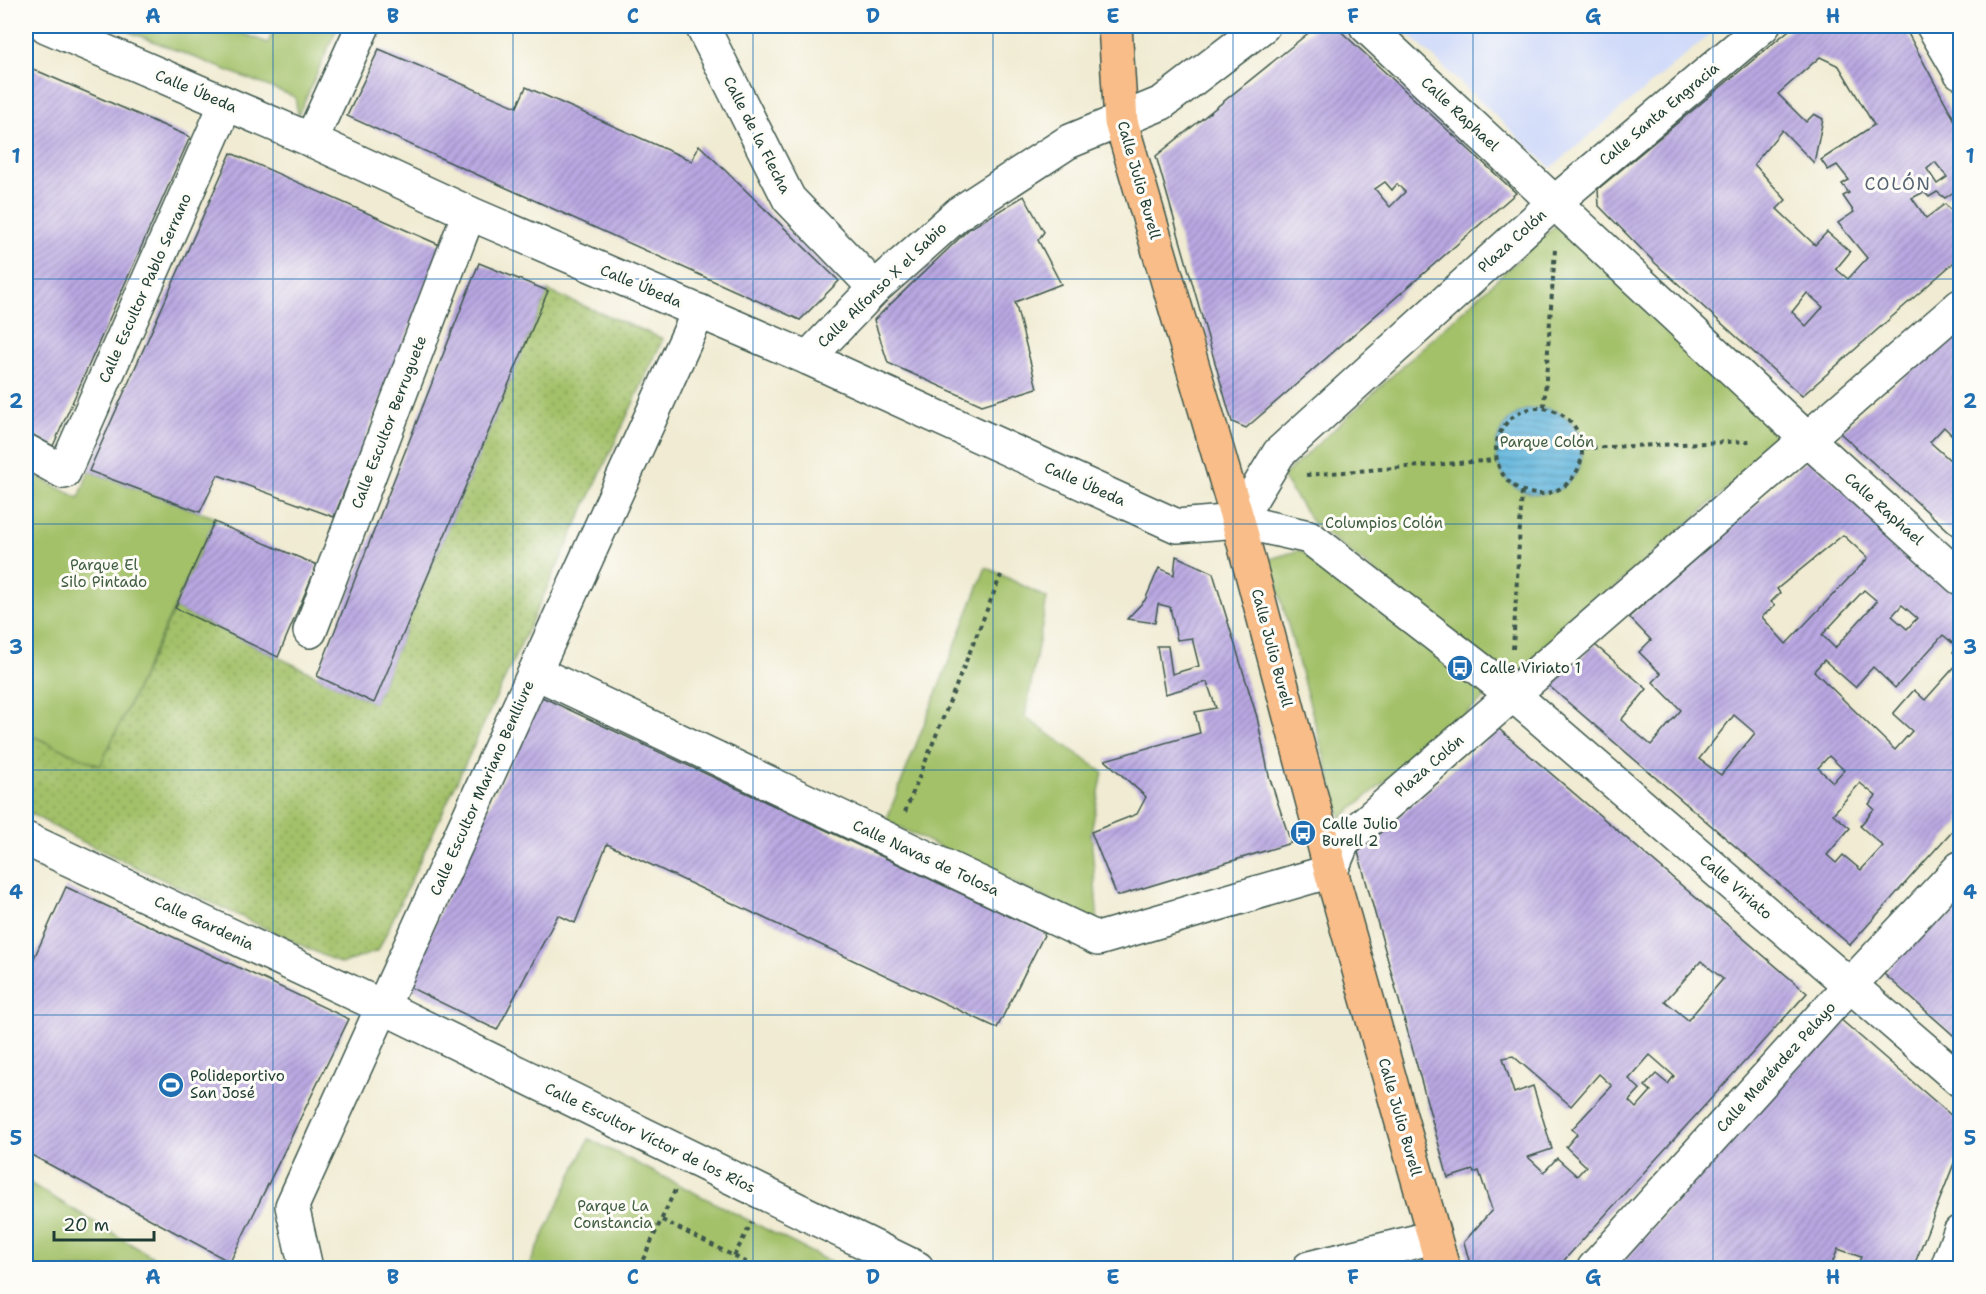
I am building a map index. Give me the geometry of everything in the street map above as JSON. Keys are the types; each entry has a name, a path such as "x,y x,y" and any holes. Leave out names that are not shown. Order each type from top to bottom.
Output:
{"main road":[{"name":"Calle Julio Burell","path":"1115,26 1121,122 1239,521 1331,871 1443,1269"}],"street":[{"name":"Calle Úbeda","path":"46,26 311,140 469,213 808,358 1177,526 1239,521"},
{"path":"311,140 363,26"},
{"name":"Calle de la Flecha","path":"702,26 789,200 875,288"},
{"name":"Calle Alfonso X el Sabio","path":"808,358 875,288 959,213 1068,142 1121,122 1162,103 1263,26"},
{"name":"Calle Raphael","path":"1366,26 1555,202"},
{"name":"Calle Santa Engracia","path":"1555,202 1763,26"},
{"path":"1933,26 1960,72"},
{"name":"Calle Escultor Pablo Serrano","path":"26,451 64,472 226,104"},
{"name":"Plaza Colón","path":"1239,521 1279,453 1555,202 1807,439 1343,842 1331,871"},
{"name":"Calle Escultor Berruguete","path":"310,631 469,213"},
{"path":"1807,439 1960,306"},
{"name":"Calle Escultor Mariano Benlliure","path":"306,1269 292,1206 699,312"},
{"name":"Calle Raphael","path":"1807,439 1960,578"},
{"path":"1239,521 1309,537 1512,694"},
{"name":"Calle Navas de Tolosa","path":"535,672 1098,939 1331,871"},
{"name":"Calle Viriato","path":"1512,694 1960,1080"},
{"name":"Calle Gardenia","path":"26,839 382,1007"},
{"name":"Calle Menéndez Pelayo","path":"1594,1269 1850,985 1960,868"},
{"name":"Calle Escultor Víctor de los Ríos","path":"382,1007 917,1269"},
{"path":"1947,1269 1960,1232"},
{"path":"1309,1269 1434,1237"}],"path":[{"path":"1544,407 1555,247"},
{"path":"1544,407 1559,411 1571,420 1580,433 1583,447 1582,462 1576,476 1565,487 1551,493 1536,495 1522,491 1502,473 1497,460 1498,440 1506,422 1523,411 1544,407"},
{"path":"1583,447 1759,441"},
{"path":"1294,476 1497,460"},
{"path":"1512,654 1522,491"},
{"path":"903,816 1001,575"},
{"path":"639,1269 678,1185"},
{"path":"662,1220 758,1269"},
{"path":"734,1256 752,1222"}],"shaded area":[{"path":"1400,26 1720,26 1551,168"}],"green space":[{"path":"133,26 222,26 268,43 275,26 338,26 298,116 295,97 130,32"},
{"name":"Parque Colón","path":"1557,224 1783,440 1511,678 1313,523 1282,477"},
{"path":"548,291 663,339 378,951 341,964 75,838 26,811 26,733 100,765 175,608 374,703"},
{"name":"Parque El Silo Pintado","path":"26,471 79,498 89,471 216,518 100,766 26,733"},
{"path":"1300,550 1487,696 1341,818 1270,559"},
{"path":"986,567 1047,598 1025,717 1103,772 1091,832 1098,924 886,821"},
{"name":"Parque La Constancia","path":"589,1139 842,1268 528,1268"},
{"path":"26,1181 171,1268 26,1268"}],"water":[{"path":"1531,408 1547,408 1570,420 1579,434 1582,451 1579,468 1570,482 1547,494 1531,494 1515,487 1503,475 1496,459 1496,443 1503,427 1515,415"}],"building":[{"path":"1317,26 1335,26 1516,193 1246,428 1232,422 1156,156","holes":["1385,182 1392,190 1397,184 1405,192 1390,207 1375,189"]},
{"path":"1794,26 1904,26 1960,130 1960,199 1955,191 1945,198 1937,192 1929,197 1924,192 1912,198 1926,218 1945,204 1960,220 1960,257 1802,396 1655,263 1599,206 1598,189","holes":["1820,57 1839,66 1874,125 1821,160 1828,170 1837,165 1849,180 1842,184 1849,193 1843,196 1854,212 1838,223 1867,258 1848,279 1836,269 1850,252 1827,232 1815,245 1777,209 1786,200 1754,164 1782,130 1814,163 1823,119 1814,114 1806,122 1778,94","1935,162 1947,177 1937,184 1927,169","1807,293 1823,307 1806,326 1792,312"]},
{"path":"379,49 517,107 526,87 692,161 699,145 839,281 800,320 347,116"},
{"path":"26,66 190,137 53,446 26,431"},
{"path":"231,153 442,246 334,517 218,475 200,512 89,471"},
{"path":"1024,196 1044,232 1038,240 1061,284 1015,302 1037,388 982,405 888,363 874,320 969,229"},
{"path":"479,263 548,291 374,703 317,676"},
{"path":"1960,328 1960,443 1944,427 1930,442 1950,460 1960,450 1960,541 1840,433"},
{"path":"1809,459 1960,597 1960,660 1953,652 1957,647 1943,635 1895,688 1873,667 1855,687 1824,660 1814,671 1895,750 1912,731 1893,714 1914,690 1925,700 1960,661 1960,822 1850,945 1549,686 1595,645 1647,689 1621,720 1651,745 1681,710 1653,682 1661,674 1639,652 1651,640 1629,617","holes":["1843,535 1868,558 1786,644 1762,617 1775,605 1771,602 1780,593 1777,589","1864,590 1877,601 1835,648 1822,635","1902,605 1917,618 1907,629 1892,616","1734,715 1755,733 1721,775 1699,759","1829,756 1844,770 1833,782 1818,768","1860,783 1876,796 1869,804 1874,809 1860,826 1883,846 1861,870 1843,855 1836,863 1827,855 1850,828 1833,814"]},
{"path":"214,522 317,565 278,657 175,608"},
{"path":"1176,556 1213,573 1257,717 1269,776 1291,843 1117,896 1091,832 1137,814 1146,797 1105,760 1200,733 1195,712 1216,708 1207,682 1165,694 1157,646 1168,646 1172,674 1199,666 1192,638 1177,640 1170,607 1158,604 1155,623 1127,619 1145,600 1159,568 1174,575"},
{"path":"542,697 1045,933 997,1028 607,844 575,923 558,915 497,1030 407,986 460,867"},
{"path":"1499,729 1807,993 1557,1268 1471,1268 1464,1242 1492,1210 1479,1171 1474,1173 1473,1170 1448,1178 1358,852","holes":["1701,961 1723,979 1688,1020 1665,1001","1650,1055 1674,1076 1668,1084 1656,1074 1645,1086 1651,1091 1636,1108 1629,1101 1640,1089 1629,1079","1513,1056 1571,1106 1599,1074 1612,1086 1572,1129 1577,1134 1566,1147 1586,1166 1577,1176 1557,1158 1544,1172 1528,1157 1552,1149 1533,1086 1514,1093 1503,1058"]},
{"name":"Polideportivo San José","path":"66,887 349,1019 230,1262 26,1152 26,976"},
{"path":"1960,889 1960,1041 1884,974"},
{"path":"1839,1018 1960,1123 1960,1148 1913,1268 1856,1268 1861,1257 1838,1249 1831,1266 1835,1268 1617,1268"}],"place":[{"name":"Calle Viriato 1","path":"1460,668"},
{"name":"Calle Julio Burell 2","path":"1303,833"},
{"name":"Polideportivo San José","path":"171,1085"}],"district":[{"name":"COLÓN","path":"1898,184"}],"park label":[{"name":"Columpios Colón","path":"1384,523"}]}
